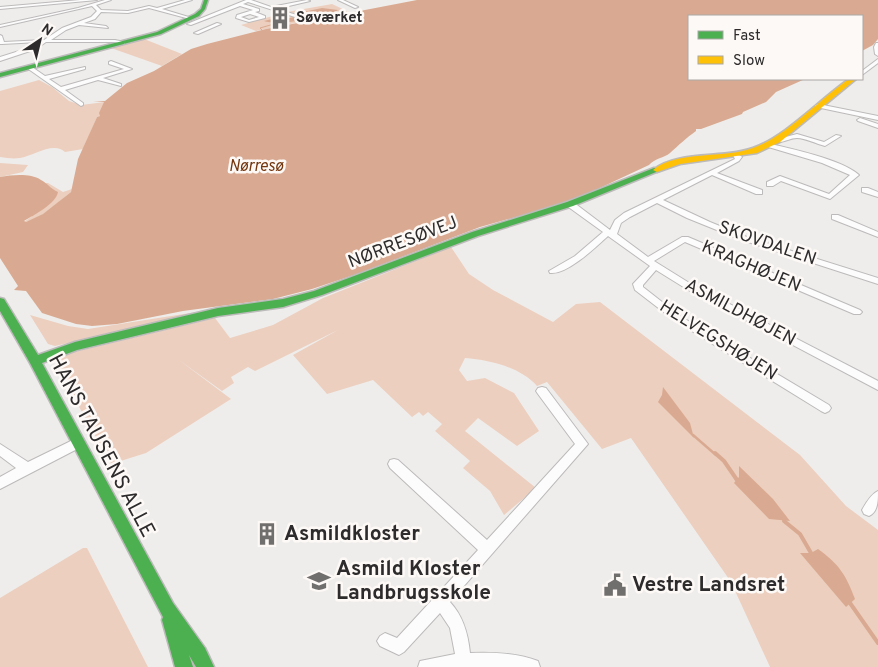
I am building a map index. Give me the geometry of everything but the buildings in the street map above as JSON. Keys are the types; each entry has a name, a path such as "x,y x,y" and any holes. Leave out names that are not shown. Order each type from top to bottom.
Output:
{"street":[{"path":"0,8 98,0"},
{"path":"0,26 68,12 110,0"},
{"path":"157,9 190,0"},
{"path":"189,21 202,0"},
{"path":"189,21 203,8 206,0"},
{"path":"0,75 159,33 252,0 295,16"},
{"path":"340,0 356,7"},
{"path":"273,8 308,1"},
{"path":"93,5 100,11 128,12"},
{"path":"241,5 257,10 250,12"},
{"path":"95,17 104,18 145,8 157,9 208,28"},
{"path":"0,59 27,51 48,41 64,29 95,17 100,11"},
{"path":"68,12 78,24 106,27"},
{"path":"196,33 219,24"},
{"path":"61,41 78,34"},
{"path":"0,36 4,44 115,40 123,43"},
{"path":"878,44 876,47 878,54"},
{"path":"863,72 878,61"},
{"path":"61,89 129,69 111,63"},
{"path":"30,68 82,104"},
{"path":"45,78 83,68"},
{"path":"97,78 119,85"},
{"name":"NØRRESØVEJ","path":"772,142 798,124 852,80"},
{"path":"818,106 878,118"},
{"path":"846,112 848,115 878,126"},
{"name":"NØRRESØVEJ","path":"35,361 75,346 218,312 283,303 318,293 475,234 570,204 678,162 736,155 772,142 797,136 825,144 838,136"},
{"path":"770,184 780,178 830,197 855,175 849,170 772,142"},
{"path":"553,271 578,258 610,234 618,222 627,215 737,160 739,157 736,155"},
{"path":"712,172 759,192"},
{"path":"865,190 878,195"},
{"name":"SKOVDALEN","path":"658,200 716,227 793,255 836,266 878,281"},
{"name":"ASMILDHØJEN","path":"570,204 652,264 688,286 878,386"},
{"path":"835,217 878,235"},
{"name":"KRAGHØJEN","path":"652,264 659,253 686,239 857,312"},
{"name":"HELVEGSHØJEN","path":"652,264 638,284 638,288 643,294 677,318 825,408"},
{"name":"HANS TAUSENS ALLE","path":"1,306 35,361 167,610 199,654 205,667"},
{"path":"385,641 399,647 582,444 542,391"},
{"path":"0,483 77,443"},
{"path":"0,449 27,469"},
{"path":"394,464 487,549"},
{"path":"868,510 878,497"},
{"path":"440,602 451,614 459,628 463,661"},
{"name":"HANS TAUSENS ALLE","path":"167,610 184,667"},
{"path":"426,667 483,660 513,662 532,667"}],"shaded area":[{"name":"Søværket","path":"332,4 349,12 256,31 241,25 287,12"},
{"path":"144,39 182,54 162,66 111,48"},
{"path":"39,80 52,87 69,101 81,105 105,102 100,116 97,117 83,149 65,152 55,148 20,158 0,157 0,91"},
{"path":"0,163 28,165 23,172 0,177"},
{"path":"45,183 63,192 72,189 71,192 42,215 36,219 24,222 42,209 53,190"},
{"path":"451,247 469,274 493,290 553,322 576,304 600,302 800,455 846,506 878,530 878,667 770,667 731,582 631,438 602,449 547,382 537,386 530,379 513,369 465,358 459,370 467,381 485,378 514,393 539,431 517,446 478,418 465,431 536,488 504,515 490,491 463,468 470,461 435,431 442,424 428,412 423,416 419,412 412,417 373,380 327,394 293,355 338,330 255,371 248,367 231,377 234,383 222,391 179,360 231,399 146,453 111,464 59,371 62,355 215,318 230,338 273,325 323,298"},
{"path":"211,311 55,346 48,344 30,315 68,326 88,329"},
{"path":"83,548 87,548 148,667 0,667 0,598"}],"water":[{"name":"Nørresø","path":"417,0 878,0 878,39 873,45 863,50 863,15 688,15 688,80 803,80 776,92 766,102 742,114 701,129 696,129 668,155 587,194 544,209 480,227 357,274 312,289 273,299 183,311 117,324 92,326 76,324 42,313 26,291 14,290 18,286 0,258 0,177 32,176 43,181 58,192 49,205 24,221 26,222 43,214 71,192 78,159 97,117 100,116 99,113 104,102 93,102 105,101 127,83 154,71 191,49 266,29"},
{"path":"322,8 338,10 323,16 301,20 280,23 264,21 272,19 279,21 297,16 294,14"},
{"path":"663,387 690,423 694,438 658,402 662,395"},
{"path":"739,466 773,499 790,521 769,519 734,483 739,477"},
{"path":"818,549 837,565 848,583 855,599 846,607 800,553 811,553"}],"waterway":[{"path":"262,30 260,28 274,24"},
{"path":"693,435 716,455"},
{"path":"715,453 724,461 737,480"},
{"path":"784,521 800,534 811,553"},
{"path":"850,603 878,643"}],"traffic: fast":[{"path":"0,75 159,33 197,15 203,9 206,0"},
{"path":"35,361 75,346 218,312 283,303 318,293 475,234 570,204 657,170"},
{"path":"0,302 35,361 167,609 199,654 205,667"},
{"path":"170,620 184,667"}],"traffic: slow":[{"path":"657,170 678,162 754,151 777,140 833,93 852,80"}],"place":[{"name":"Søværket","path":"280,18"},
{"name":"Asmildkloster","path":"267,534"},
{"name":"Asmild Kloster Landbrugsskole","path":"319,581"},
{"name":"Vestre Landsret","path":"615,585"}]}
